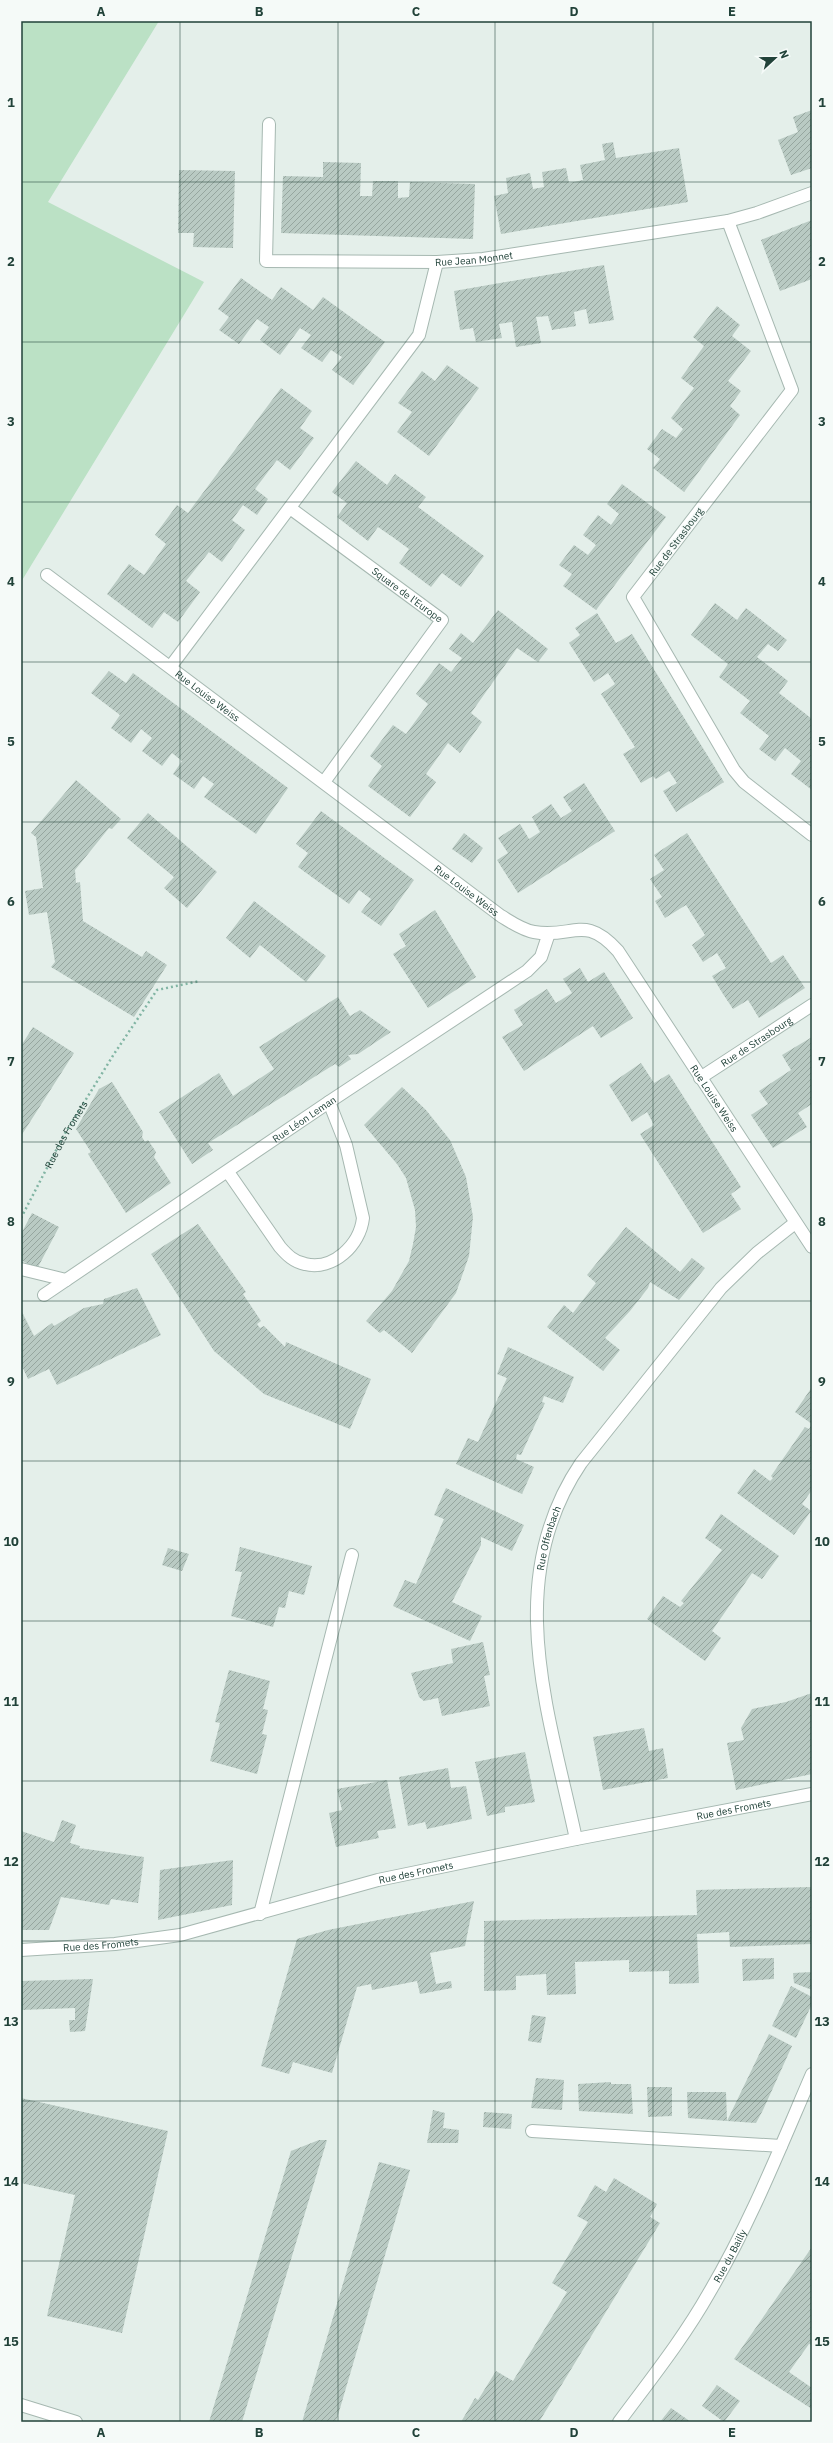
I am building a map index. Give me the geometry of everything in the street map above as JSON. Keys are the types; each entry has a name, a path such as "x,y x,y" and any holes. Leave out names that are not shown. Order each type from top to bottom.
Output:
{"street":[{"name":"Rue Jean Monnet","path":"269,124 266,261 437,262 482,259 728,221 757,213 812,193"},
{"name":"Rue de Strasbourg","path":"728,221 792,390 633,597 734,770 744,782 812,835"},
{"path":"171,666 419,335 437,262"},
{"name":"Square de l'Europe","path":"290,508 442,620 324,782"},
{"name":"Rue Louise Weiss","path":"47,575 171,666 501,916 533,932 549,933 584,928 596,931 608,939 618,951 812,1247"},
{"name":"Rue Léon Leman","path":"44,1295 228,1172 329,1102 527,971 541,957 549,933"},
{"name":"Rue de Strasbourg","path":"700,1078 812,1005"},
{"path":"228,1172 280,1247 290,1258 305,1264 318,1265 345,1253 356,1243 361,1231 363,1218 346,1144 329,1102"},
{"name":"Rue Offenbach","path":"576,1839 546,1698 536,1633 535,1603 542,1552 549,1526 567,1484 721,1288 757,1253 796,1223"},
{"path":"21,1269 66,1280"},
{"path":"260,1914 352,1555"},
{"name":"Rue des Fromets","path":"21,1950 145,1941 207,1929 378,1880 576,1839 812,1794"},
{"name":"Rue du Bailly","path":"619,2422 679,2341 710,2292 730,2255 781,2146 812,2074"},
{"path":"532,2131 781,2146"},
{"path":"21,2405 76,2422"}],"path":[{"name":"Rue des Fromets","path":"21,1218 64,1135 114,1054 157,990 200,980"}],"green space":[{"path":"21,21 159,21 48,202 204,282 21,582"}],"building":[{"path":"812,110 812,168 791,175 778,140 798,132 793,117"},
{"path":"613,142 616,158 679,148 688,202 501,234 494,196 508,193 506,178 530,173 533,189 544,187 542,172 566,168 569,183 583,180 580,165 605,160 602,144"},
{"path":"323,162 361,163 360,196 372,196 373,181 398,181 398,198 409,197 410,182 475,184 473,239 281,233 283,176 323,177"},
{"path":"179,170 235,171 233,248 193,247 194,233 178,233"},
{"path":"812,220 812,279 780,291 761,240"},
{"path":"604,265 614,320 589,324 586,309 574,312 576,326 552,330 548,316 536,317 541,343 516,347 512,322 499,324 502,338 476,342 473,328 460,330 454,291"},
{"path":"241,278 272,300 281,287 313,310 323,297 385,342 353,385 332,370 342,357 331,350 322,362 301,348 311,335 300,328 280,355 260,340 269,327 257,319 239,344 219,330 229,317 218,309"},
{"path":"717,306 740,325 732,336 751,351 728,381 741,391 730,406 740,415 684,492 653,468 660,459 647,449 662,429 676,438 683,429 671,418 694,388 681,378 704,346 693,337"},
{"path":"447,365 479,388 429,456 397,432 412,412 398,403 422,371 435,381"},
{"path":"281,388 312,411 300,428 314,438 290,470 277,460 255,489 268,499 257,515 243,505 232,520 245,530 222,562 209,552 186,581 200,592 178,622 164,612 152,628 107,594 129,564 144,575 166,544 155,535 177,505 188,513"},
{"path":"356,461 387,485 395,474 426,497 418,507 484,556 461,587 442,573 431,587 399,563 409,549 378,527 368,541 337,517 347,503 332,492"},
{"path":"622,484 666,517 596,610 563,586 572,574 559,565 574,545 588,555 596,545 583,535 598,515 611,525 619,514 607,504"},
{"path":"715,603 737,620 746,608 787,640 778,651 768,644 757,657 788,681 779,693 812,719 812,790 791,774 801,761 785,748 775,761 759,749 769,736 740,713 750,701 719,677 728,664 691,635"},
{"path":"498,610 548,649 538,662 517,648 471,713 482,722 460,753 448,743 426,774 436,782 410,817 368,786 382,766 370,756 393,725 406,734 428,704 416,694 439,663 451,672 462,658 449,649 461,633 473,643"},
{"path":"597,613 616,643 632,634 724,782 676,812 663,791 677,783 669,771 656,779 653,776 641,783 623,754 635,747 601,694 615,684 608,673 594,682 569,643 580,635 575,628"},
{"path":"109,671 126,683 133,673 288,788 256,834 204,797 214,784 203,776 194,789 173,774 182,761 172,753 162,766 142,751 152,738 141,729 131,743 111,728 120,715 91,693"},
{"path":"76,780 121,819 112,829 109,828 75,870 76,883 80,882 83,921 142,957 146,951 167,965 134,1017 51,967 55,962 47,912 29,915 25,891 43,888 36,837 31,833"},
{"path":"584,783 615,831 518,893 497,860 508,853 498,838 520,824 529,839 540,832 532,817 551,804 561,818 572,811 563,797"},
{"path":"321,811 414,880 381,926 361,912 371,899 359,890 349,904 298,867 308,853 296,844"},
{"path":"148,813 217,872 187,908 164,888 174,877 127,838"},
{"path":"464,833 483,848 472,863 452,849"},
{"path":"687,833 771,963 783,955 805,988 759,1018 748,1000 733,1009 723,994 712,976 726,968 717,953 703,962 692,945 705,935 686,905 665,918 655,901 662,897 650,879 664,870 654,855"},
{"path":"254,901 326,956 306,982 260,945 250,958 226,938"},
{"path":"435,910 476,977 428,1008 393,954 406,946 399,934"},
{"path":"580,968 588,982 604,972 633,1018 601,1038 593,1026 524,1071 502,1037 523,1025 514,1010 547,989 556,1003 572,993 563,979"},
{"path":"338,997 350,1016 360,1010 391,1032 358,1054 348,1055 351,1059 339,1067 335,1064 208,1143 213,1150 192,1164 159,1112 219,1073 233,1096 274,1069 259,1047"},
{"path":"33,1027 74,1053 21,1136 21,1046"},
{"path":"812,1037 812,1104 798,1113 807,1127 773,1148 751,1115 768,1104 759,1091 791,1070 782,1055"},
{"path":"641,1063 654,1083 669,1074 741,1187 731,1194 741,1209 703,1233 640,1134 654,1125 647,1112 632,1122 609,1085"},
{"path":"112,1082 143,1132 142,1137 145,1142 148,1140 156,1152 154,1157 171,1183 126,1213 88,1154 91,1152 76,1129 99,1089"},
{"path":"402,1087 426,1110 450,1140 466,1177 473,1217 469,1256 456,1293 412,1353 384,1330 380,1333 366,1321 392,1291 409,1261 416,1227 415,1210 406,1178 397,1164 364,1125"},
{"path":"32,1213 59,1227 37,1269 21,1260 21,1234"},
{"path":"198,1224 246,1292 243,1294 261,1321 257,1324 260,1328 264,1326 285,1347 286,1342 371,1379 350,1429 264,1394 214,1351 151,1254"},
{"path":"626,1227 680,1272 692,1258 705,1268 679,1300 650,1282 648,1288 630,1311 605,1338 620,1350 603,1371 547,1327 564,1305 573,1313 596,1283 587,1275"},
{"path":"137,1288 161,1335 57,1385 49,1369 28,1379 21,1364 21,1310 34,1336 52,1323 54,1326 84,1308 103,1304 104,1299"},
{"path":"508,1347 574,1377 563,1403 544,1396 542,1402 545,1403 521,1455 517,1454 516,1459 534,1467 522,1494 456,1464 468,1438 478,1442 507,1378 497,1374"},
{"path":"812,1387 812,1424 795,1412"},
{"path":"812,1424 812,1490 802,1504 811,1511 794,1535 737,1493 754,1469 770,1481 773,1478 771,1476 805,1427 809,1429"},
{"path":"446,1488 524,1525 512,1551 481,1537 481,1545 452,1602 482,1616 470,1641 393,1606 405,1580 416,1584 444,1519 434,1515"},
{"path":"721,1514 779,1556 762,1579 752,1573 712,1631 721,1638 705,1661 647,1619 663,1596 680,1607 684,1603 681,1601 722,1550 705,1538"},
{"path":"240,1547 312,1566 304,1595 289,1591 285,1608 279,1607 273,1627 231,1616 242,1572 235,1571"},
{"path":"168,1548 189,1554 182,1571 162,1565"},
{"path":"483,1642 490,1675 484,1676 490,1706 442,1716 438,1698 424,1701 419,1697 411,1673 453,1663 451,1649"},
{"path":"229,1670 270,1681 263,1709 268,1710 262,1734 267,1735 257,1774 210,1761 220,1723 215,1722"},
{"path":"812,1693 812,1774 736,1790 727,1743 744,1740 741,1728 752,1709 786,1702"},
{"path":"644,1728 649,1751 663,1748 668,1778 603,1790 593,1737"},
{"path":"525,1752 535,1802 505,1807 505,1812 487,1816 475,1762"},
{"path":"448,1768 451,1788 466,1786 472,1819 427,1829 425,1822 408,1826 399,1777"},
{"path":"387,1780 396,1828 377,1831 379,1838 336,1847 329,1813 342,1810 337,1789"},
{"path":"62,1820 76,1825 70,1843 80,1846 79,1848 144,1857 138,1903 111,1899 109,1905 61,1897 49,1930 21,1930 21,1831 54,1842"},
{"path":"233,1860 232,1905 158,1920 160,1870"},
{"path":"812,1887 812,1944 730,1947 729,1932 697,1934 699,1983 669,1984 669,1971 629,1972 629,1960 575,1962 576,1994 547,1995 546,1974 516,1976 516,1990 484,1991 484,1921 697,1915 696,1890"},
{"path":"474,1901 465,1946 430,1953 436,1984 451,1981 452,1988 420,1994 417,1981 372,1990 371,1984 357,1987 332,2073 293,2062 289,2074 261,2066 297,1939 328,1930"},
{"path":"774,1958 774,1979 743,1981 742,1959"},
{"path":"812,1972 812,1990 794,1983 793,1973"},
{"path":"93,1979 85,2031 70,2032 69,2020 75,2020 75,2008 21,2010 21,1981"},
{"path":"791,1986 812,1997 812,2004 796,2038 772,2026"},
{"path":"532,2015 546,2017 541,2043 528,2041"},
{"path":"769,2034 792,2046 763,2110 756,2123 727,2121"},
{"path":"536,2078 564,2080 562,2110 531,2108"},
{"path":"611,2082 611,2084 631,2084 633,2114 579,2111 578,2084"},
{"path":"647,2087 672,2087 672,2116 648,2117"},
{"path":"687,2092 726,2092 727,2121 688,2118"},
{"path":"21,2098 168,2131 122,2333 47,2316 75,2195 21,2183"},
{"path":"433,2110 445,2113 443,2128 459,2130 458,2143 427,2143"},
{"path":"484,2112 512,2114 511,2129 483,2127"},
{"path":"319,2140 327,2140 242,2422 209,2422 291,2151"},
{"path":"379,2162 410,2170 336,2422 302,2422"},
{"path":"614,2178 657,2204 650,2217 660,2223 539,2422 461,2422 475,2398 478,2400 496,2371 513,2381 567,2292 552,2283 588,2222 577,2216 595,2185 606,2192"},
{"path":"812,2247 812,2345 809,2344 789,2372 812,2388 812,2409 734,2359"},
{"path":"717,2385 740,2401 724,2422 702,2406"},
{"path":"671,2408 691,2422 660,2422"}]}
